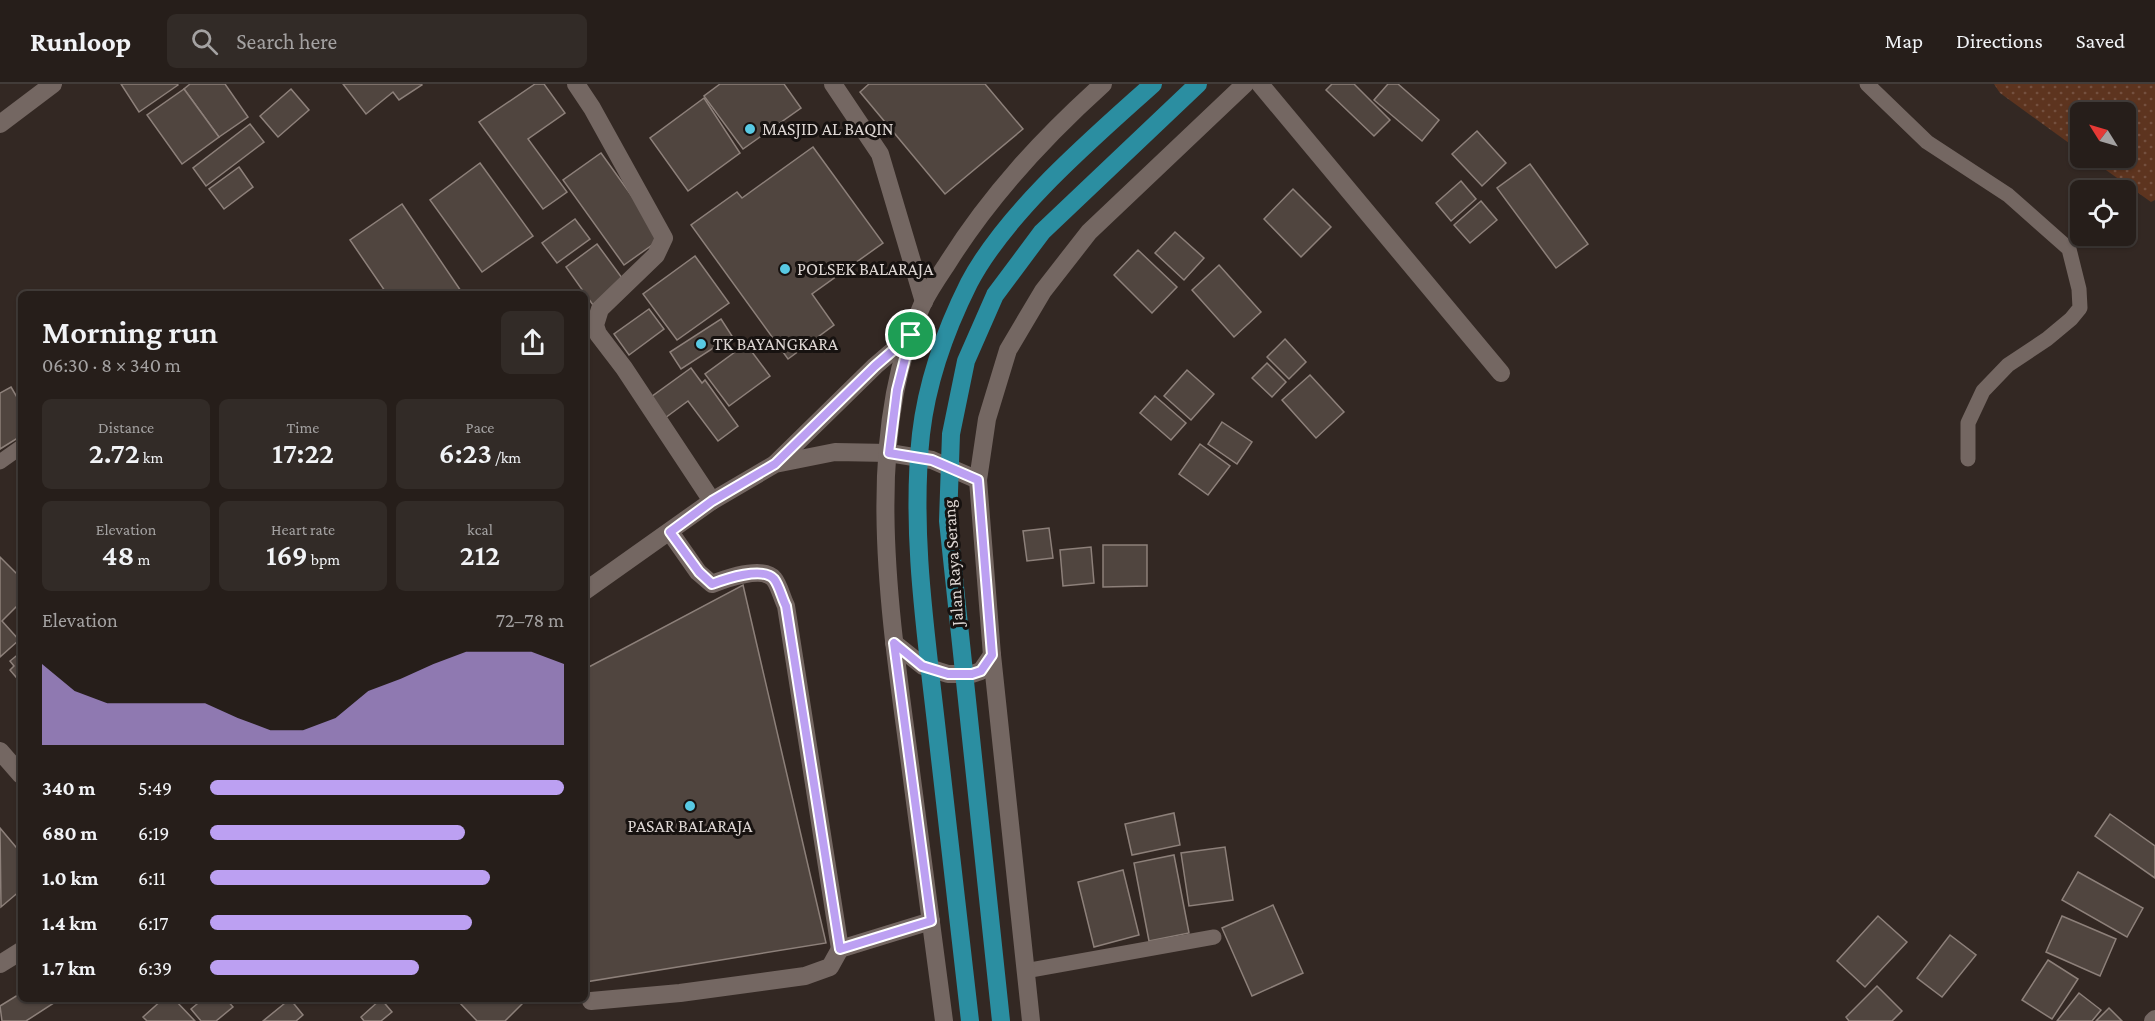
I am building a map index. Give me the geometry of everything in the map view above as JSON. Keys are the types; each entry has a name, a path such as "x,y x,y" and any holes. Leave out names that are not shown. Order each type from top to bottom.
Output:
{"highway":[{"name":"Jalan Raya Serang","path":"970,1021 925,630 918,525 921,433 941,346 970,281 1008,228 1060,170 1153,84"},
{"name":"Jalan Raya Serang","path":"1001,1021 948,521 951,434 966,361 995,295 1042,232 1197,84"}],"main road":[{"path":"0,124 53,84"},
{"path":"576,84 592,108 664,238 656,255 600,309 595,325 598,334 624,368 712,501"},
{"path":"833,84 880,153 924,302"},
{"path":"944,1021 894,643 886,532 889,453 897,390 911,335 924,302 962,240 1006,179 1103,84"},
{"path":"1031,1021 992,655 978,480 987,419 1008,350 1042,291 1089,232 1245,84"},
{"path":"1260,84 1501,374"},
{"path":"588,589 712,501 775,464 875,366 911,335"},
{"path":"775,464 835,452 889,453 932,460 978,480"},
{"path":"591,1001 680,993 805,976 830,967 840,949 786,606 774,579 766,574 733,575 712,584 699,572 670,532"},
{"path":"894,643 922,666 948,674 972,674 981,671 992,655"},
{"path":"0,751 18,771"},
{"path":"840,949 931,921"},
{"path":"0,964 18,953"}],"lane":[{"path":"1867,84 1927,142 2008,195 2069,249 2079,289 2078,310 2047,339 2008,365 1983,391 1968,423 1968,459"},
{"path":"0,462 18,449"},
{"path":"1025,971 1214,937"}],"shaded area":[{"path":"1994,84 2155,84 2155,200 2151,202 2136,191 2136,180 2120,180 2103,168 2136,168 2136,102 2070,102 2070,144 2000,93"}],"building":[{"path":"121,84 177,84 178,85 139,112"},
{"path":"190,84 225,84 248,117 219,137 184,89"},
{"path":"343,84 422,85 399,100 393,92 366,114"},
{"path":"535,84 544,84 565,113 528,139 567,192 543,209 479,122"},
{"name":"MASJID AL BAQIN","path":"720,84 784,84 801,108 743,149 704,96"},
{"path":"869,84 985,84 1023,129 945,194 860,92"},
{"path":"1332,84 1354,84 1390,120 1374,136 1326,90"},
{"path":"1388,84 1398,84 1439,120 1422,141 1374,100"},
{"path":"184,89 219,137 182,164 147,115"},
{"path":"291,89 309,110 278,137 260,116"},
{"path":"704,98 740,153 688,191 650,138"},
{"path":"250,124 264,142 206,186 193,168"},
{"path":"1477,131 1506,163 1482,186 1452,154"},
{"name":"POLSEK BALARAJA","path":"813,147 883,243 812,294 834,325 788,359 691,225 737,192 742,198"},
{"path":"601,153 662,238 624,265 563,180"},
{"path":"480,163 533,236 482,272 430,200"},
{"path":"1530,164 1588,244 1556,268 1497,188"},
{"path":"239,167 253,187 224,209 209,189"},
{"path":"1461,181 1476,199 1451,221 1436,203"},
{"path":"1293,189 1331,227 1301,257 1264,219"},
{"path":"1481,201 1497,220 1470,243 1454,225"},
{"path":"402,204 461,291 385,291 350,240"},
{"path":"575,219 590,239 557,263 542,243"},
{"path":"1175,232 1204,258 1184,280 1155,253"},
{"path":"597,244 625,282 593,305 588,298 588,291 583,291 566,267"},
{"path":"1138,250 1177,287 1152,313 1114,275"},
{"path":"695,256 729,303 677,340 643,294"},
{"path":"1219,265 1261,312 1234,337 1192,290"},
{"path":"649,309 664,329 629,355 614,334"},
{"name":"TK BAYANGKARA","path":"721,319 732,336 681,369 670,352"},
{"path":"1285,339 1306,362 1289,379 1267,357"},
{"path":"746,344 770,376 729,406 705,374"},
{"path":"1267,363 1286,382 1272,397 1252,378"},
{"path":"691,368 702,383 705,380 738,426 718,441 688,401 665,418 651,397"},
{"path":"1187,370 1214,394 1191,420 1164,396"},
{"path":"1310,375 1344,412 1316,438 1282,400"},
{"path":"11,387 18,399 18,438 0,449 0,393"},
{"path":"1155,396 1186,423 1171,440 1140,413"},
{"path":"1222,422 1252,442 1237,464 1208,444"},
{"path":"1200,444 1230,466 1208,495 1179,474"},
{"path":"1049,528 1053,558 1027,561 1023,531"},
{"path":"1103,545 1147,545 1147,586 1103,587"},
{"path":"1091,547 1094,583 1063,586 1060,550"},
{"path":"0,557 18,575 18,605 2,621 18,641 0,657"},
{"name":"PASAR BALARAJA","path":"743,585 826,943 588,982 588,667"},
{"path":"18,654 18,679 10,670 14,666 10,661"},
{"path":"1174,813 1180,845 1132,855 1125,824"},
{"path":"2110,814 2155,846 2155,878 2095,836"},
{"path":"0,828 18,849 18,893 1,907"},
{"path":"1225,847 1233,900 1189,906 1181,853"},
{"path":"1174,855 1189,933 1149,941 1134,863"},
{"path":"1123,870 1139,935 1094,947 1078,882"},
{"path":"2078,872 2143,908 2127,937 2062,900"},
{"path":"1273,905 1303,973 1252,996 1222,928"},
{"path":"1878,916 1907,942 1865,987 1837,961"},
{"path":"2062,916 2116,939 2100,976 2046,952"},
{"path":"1950,935 1976,955 1942,997 1917,978"},
{"path":"2048,960 2078,979 2052,1019 2022,1000"},
{"path":"1877,986 1902,1011 1892,1021 1849,1021 1846,1017"},
{"path":"2079,993 2101,1010 2092,1021 2057,1021"},
{"path":"18,995 18,1002 55,1002 26,1021 2,1021 0,1006"},
{"path":"160,1002 177,1002 195,1021 147,1021 143,1017"},
{"path":"199,1002 229,1002 233,1007 216,1021 201,1021 191,1009"},
{"path":"286,1002 292,1002 303,1015 296,1021 263,1021"},
{"path":"378,1002 384,1002 392,1012 381,1021 364,1021 361,1017"},
{"path":"520,1002 522,1004 505,1021 477,1021 460,1003"},
{"path":"2109,1008 2122,1021 2096,1021"}],"place":[{"name":"MASJID AL BAQIN","path":"750,129"},
{"name":"POLSEK BALARAJA","path":"785,269"},
{"name":"TK BAYANGKARA","path":"701,344"},
{"name":"PASAR BALARAJA","path":"690,806"}],"route":[{"path":"911,335 897,390 889,453 932,460 978,480 992,655 981,671 972,674 948,674 922,666 894,643 931,921 840,949 786,606 774,579 766,574 733,575 712,584 699,572 670,532 712,501 775,464 875,366 911,335"}]}
